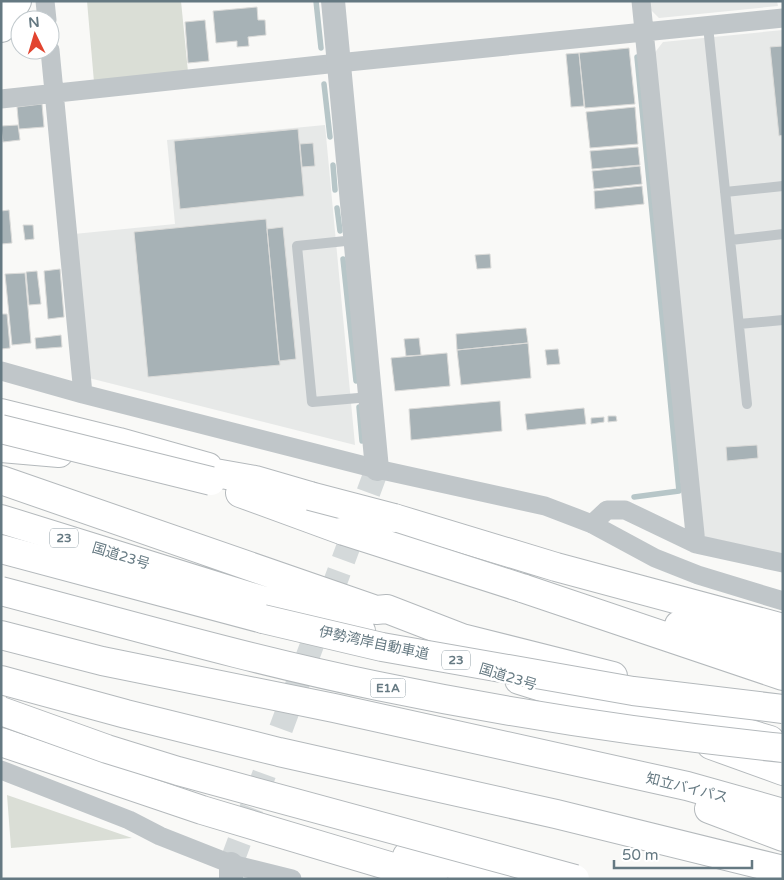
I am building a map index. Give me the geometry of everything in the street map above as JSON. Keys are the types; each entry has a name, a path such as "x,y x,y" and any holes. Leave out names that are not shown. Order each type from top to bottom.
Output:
{"main road":[{"path":"1,28 17,1"},
{"path":"1,413 119,442 394,518 556,567 783,628"},
{"path":"1,429 211,482 344,531 522,588 783,676"},
{"path":"1,448 22,448 186,468 255,480"},
{"name":"23","path":"1,480 376,610 387,609 462,638 643,683 783,710"},
{"name":"国道23号","path":"1,519 600,705 783,771"},
{"name":"伊勢湾岸自動車道","path":"1,549 263,619 382,646 633,691 783,710"},
{"path":"522,588 783,649"},
{"name":"E1A","path":"1,591 250,657 379,686 538,715 645,731 783,746"},
{"path":"376,610 384,618 414,629 783,746"},
{"path":"1,635 102,661 334,708 590,765 657,793 775,823"},
{"path":"1,680 126,714 279,752 556,814 783,870"},
{"path":"1,701 128,728 279,752"},
{"path":"1,711 107,749 178,771 574,879"},
{"path":"1,742 202,810 433,879"},
{"path":"294,837 523,878"}],"street":[{"path":"333,1 377,469"},
{"path":"641,1 696,544"},
{"path":"1,99 783,18"},
{"path":"51,60 84,394"},
{"path":"1,371 377,469 545,506 592,524 655,558 698,575 783,601"},
{"path":"592,524 607,510 625,510 696,544 783,563"},
{"path":"1,770 129,820 231,871 292,879"}],"lane":[{"path":"708,26 748,404"},
{"path":"725,192 783,186"},
{"path":"730,240 783,234"},
{"path":"355,240 297,246 312,402 370,397"},
{"path":"739,324 783,320"}],"shaded area":[{"path":"87,1 181,1 188,72 94,82"},
{"path":"648,1 777,1 778,6 659,18 649,8"},
{"path":"783,30 783,554 705,537 701,528 653,55 663,42"},
{"path":"325,125 355,445 89,378 74,234 175,224 167,140"},
{"path":"7,795 132,838 11,848"}],"building":[{"path":"257,7 258,20 265,20 266,35 248,37 249,46 237,47 237,41 216,43 213,11"},
{"path":"205,20 209,61 188,63 185,22"},
{"path":"783,46 783,135 779,136 770,47"},
{"path":"629,48 635,104 585,108 579,53"},
{"path":"579,53 584,106 571,107 566,54"},
{"path":"42,104 44,127 19,129 17,107"},
{"path":"635,107 638,144 590,148 586,112"},
{"path":"18,125 20,140 3,142 1,126"},
{"path":"298,129 304,196 180,209 174,141"},
{"path":"313,143 315,166 302,167 300,144"},
{"path":"638,147 640,165 592,169 590,151"},
{"path":"640,166 642,184 594,189 592,171"},
{"path":"642,186 644,204 595,209 594,191"},
{"path":"9,210 12,243 1,244 1,211"},
{"path":"266,219 280,365 148,377 134,232"},
{"path":"23,225 33,225 34,239 25,240"},
{"path":"283,227 296,359 279,361 267,229"},
{"path":"490,254 491,268 477,269 475,255"},
{"path":"60,269 64,317 48,319 44,271"},
{"path":"37,271 41,304 29,305 26,272"},
{"path":"25,273 31,343 12,345 5,274"},
{"path":"1,314 7,314 10,348 1,349"},
{"path":"526,328 528,343 457,350 456,334"},
{"path":"61,335 62,347 36,349 35,338"},
{"path":"419,338 421,355 406,356 404,339"},
{"path":"528,343 531,378 461,385 457,350"},
{"path":"558,349 560,364 547,365 545,350"},
{"path":"447,353 450,386 395,391 391,358"},
{"path":"500,401 502,431 411,440 409,409"},
{"path":"584,408 586,424 527,430 525,414"},
{"path":"608,416 616,416 617,421 608,422"},
{"path":"604,417 604,422 591,424 591,418"},
{"path":"757,445 758,458 727,461 726,447"}],"waterway":[{"path":"316,1 321,48"},
{"path":"634,497 679,491 637,57"},
{"path":"324,84 330,137"},
{"path":"333,165 335,190"},
{"path":"337,208 340,231"},
{"path":"343,259 356,381"},
{"path":"359,407 362,441"}],"tunnel":[{"path":"231,864 377,469"}]}
